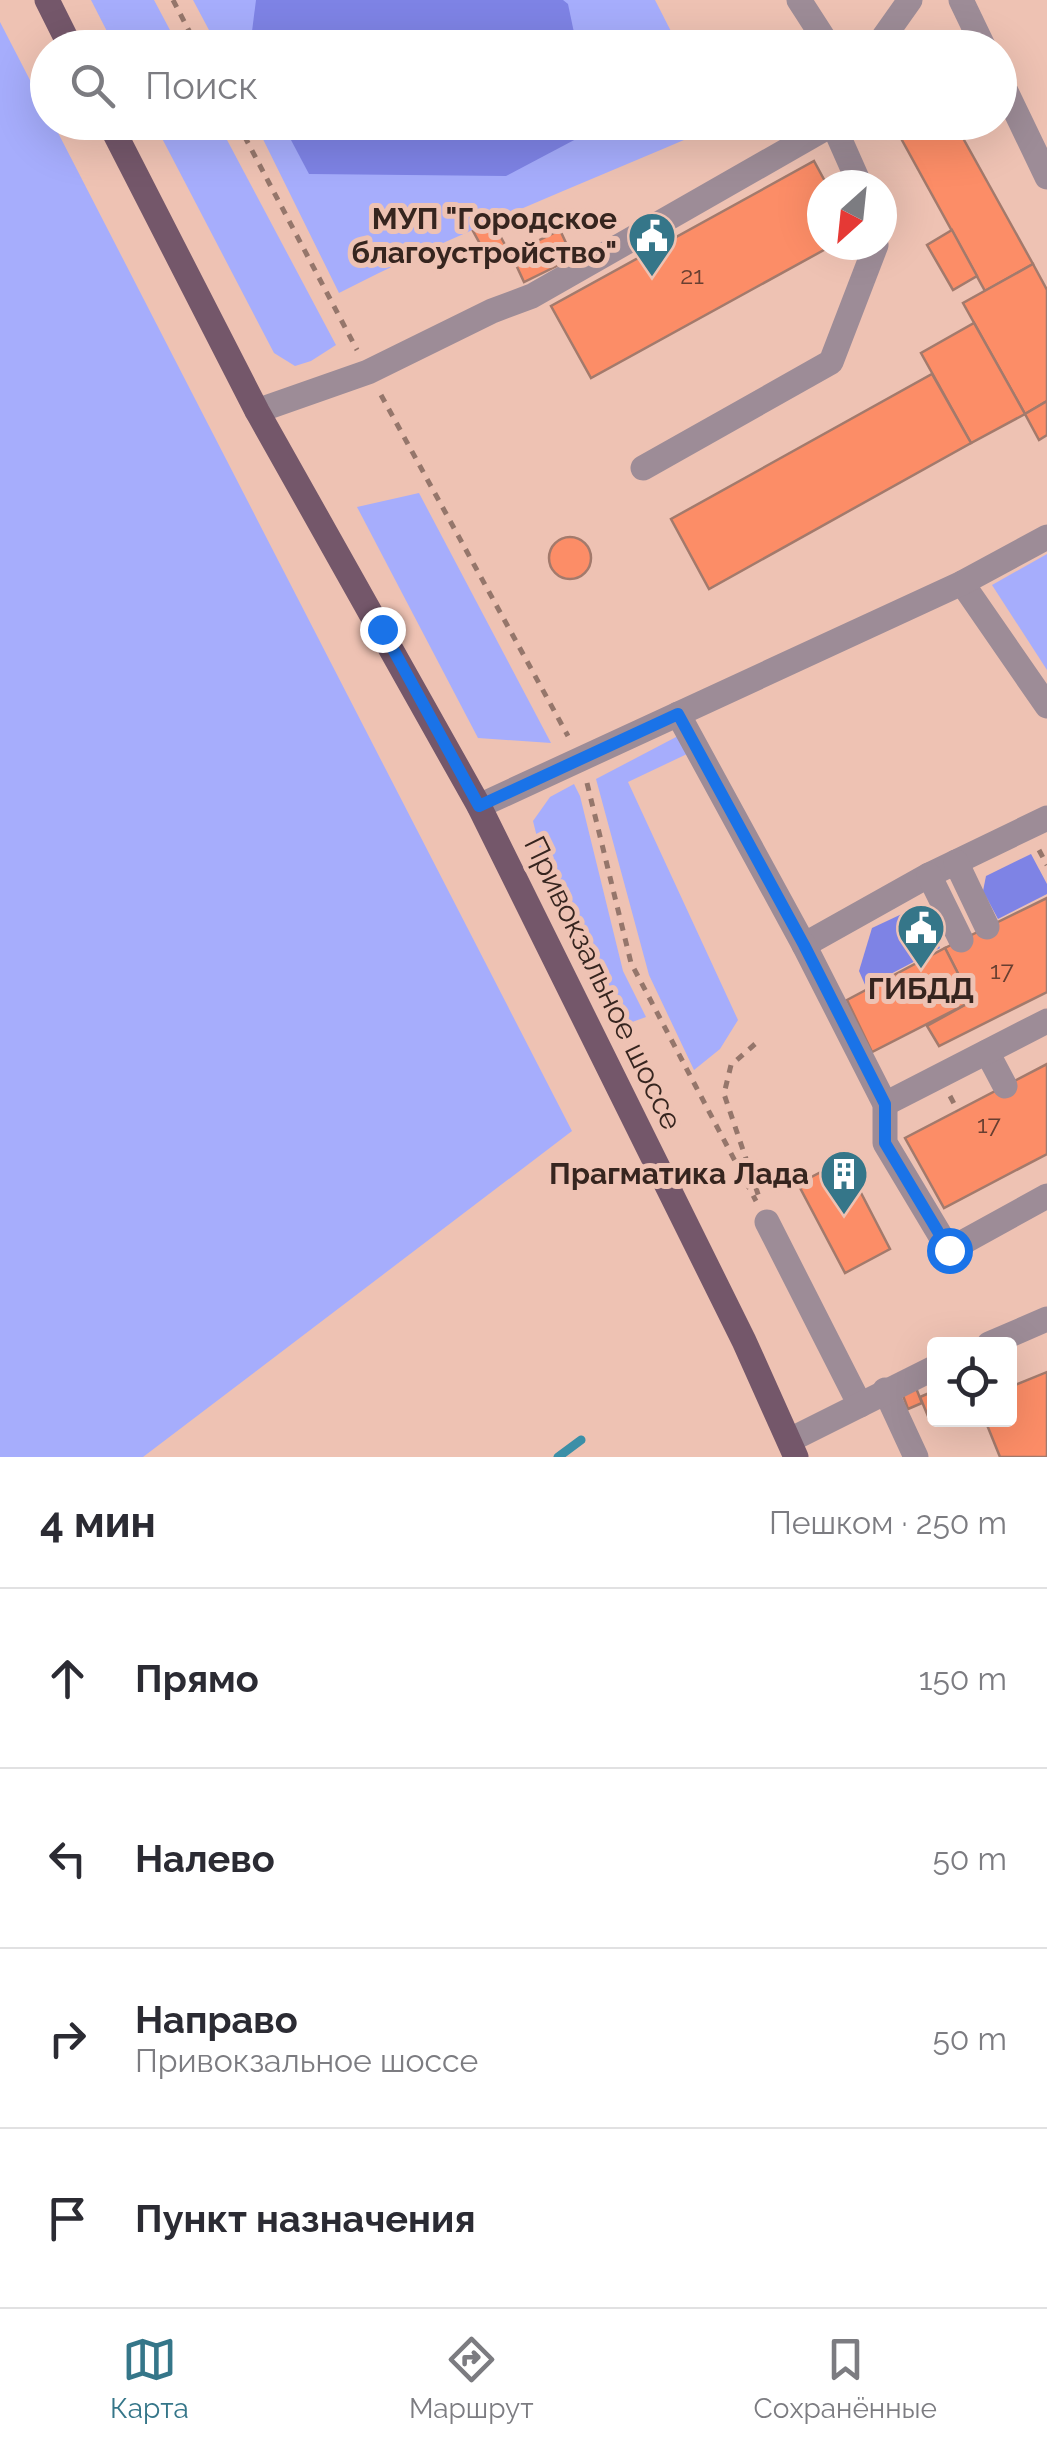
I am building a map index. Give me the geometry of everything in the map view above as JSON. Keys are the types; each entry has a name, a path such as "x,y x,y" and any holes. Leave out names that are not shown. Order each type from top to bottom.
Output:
{"main road":[{"path":"46,0 62,30"},
{"name":"Привокзальное шоссе","path":"118,140 257,412 479,806 793,1448"}],"lane":[{"path":"799,0 818,30"},
{"path":"889,30 910,0"},
{"path":"961,0 975,30"},
{"path":"1017,114 1047,177"},
{"path":"257,412 368,372 492,311 532,296 804,140"},
{"path":"841,140 854,170"},
{"path":"644,468 832,362 870,260"},
{"path":"479,806 962,583 1047,537"},
{"path":"962,583 1047,706"},
{"path":"678,714 885,1104 885,1143 949,1250 1047,1196"},
{"path":"804,945 929,875 1047,818"},
{"path":"956,862 987,927"},
{"path":"929,875 960,940"},
{"path":"885,1104 1047,1021"},
{"path":"987,1052 1005,1086"},
{"path":"767,1222 860,1405"},
{"path":"1005,1337 1047,1319"},
{"path":"793,1448 885,1390 927,1371"},
{"path":"885,1390 916,1457"}],"path":[{"path":"173,0 189,30"},
{"path":"246,140 368,372"},
{"path":"755,1044 731,1065 724,1094 767,1222"}],"shaded area":[{"path":"91,0 154,0 170,30 106,30"},
{"path":"193,0 655,0 670,30 209,30"},
{"path":"256,0 563,0 568,4 573,30 252,30"},
{"path":"0,22 30,80 30,140 62,140 572,1131 143,1457 0,1457"},
{"path":"163,140 227,140 336,345 295,366 274,353"},
{"path":"263,140 684,140 480,227 339,293"},
{"path":"291,140 574,140 506,176 309,174"},
{"path":"419,493 551,743 478,738 357,507"},
{"path":"1047,554 1047,670 992,585"},
{"path":"678,736 687,754 628,782 738,1020 720,1049 694,1070 649,975 596,779"},
{"path":"574,784 623,971 646,1017 624,1025 541,853 533,821 550,797"},
{"path":"1031,854 1047,884 1047,894 998,919 983,891 986,876"},
{"path":"921,905 940,948 866,987 859,971 872,928"}],"building":[{"path":"902,140 964,140 1033,264 985,291"},
{"path":"814,161 819,170 807,170 807,259 591,378 551,306"},
{"path":"492,221 509,252 490,262 473,231"},
{"path":"560,230 573,258 524,282 511,254"},
{"path":"952,230 977,276 953,290 927,245"},
{"path":"1033,264 1047,290 1047,401 1025,414 963,303"},
{"path":"974,323 1025,414 971,443 921,353"},
{"path":"932,374 971,443 709,589 671,519"},
{"path":"1047,401 1047,435 1039,440 1025,414"},
{"path":"570,537 585,543 591,558 585,573 570,579 555,573 549,558 555,543"},
{"path":"1047,898 1047,992 939,1046 927,1026 972,1001 945,948"},
{"path":"945,948 972,1001 872,1052 847,1000"},
{"path":"1047,1064 1047,1154 944,1208 905,1138"},
{"name":"Прагматика Лада","path":"844,1160 890,1249 845,1273 798,1184"},
{"path":"1047,1372 1047,1457 1000,1457 988,1427 1017,1427 1017,1384"},
{"path":"916,1388 922,1403 908,1409 902,1393"},
{"path":"927,1394 927,1414 920,1397"}],"waterway":[{"path":"558,1457 581,1440"}],"place":[{"name":"МУП \"Городское благоустройство\"","path":"652,278"},
{"name":"ГИБДД","path":"921,970"},
{"name":"Прагматика Лада","path":"844,1216"}],"route":[{"path":"382,629 479,806 678,714 885,1104 885,1143 949,1250"}]}
